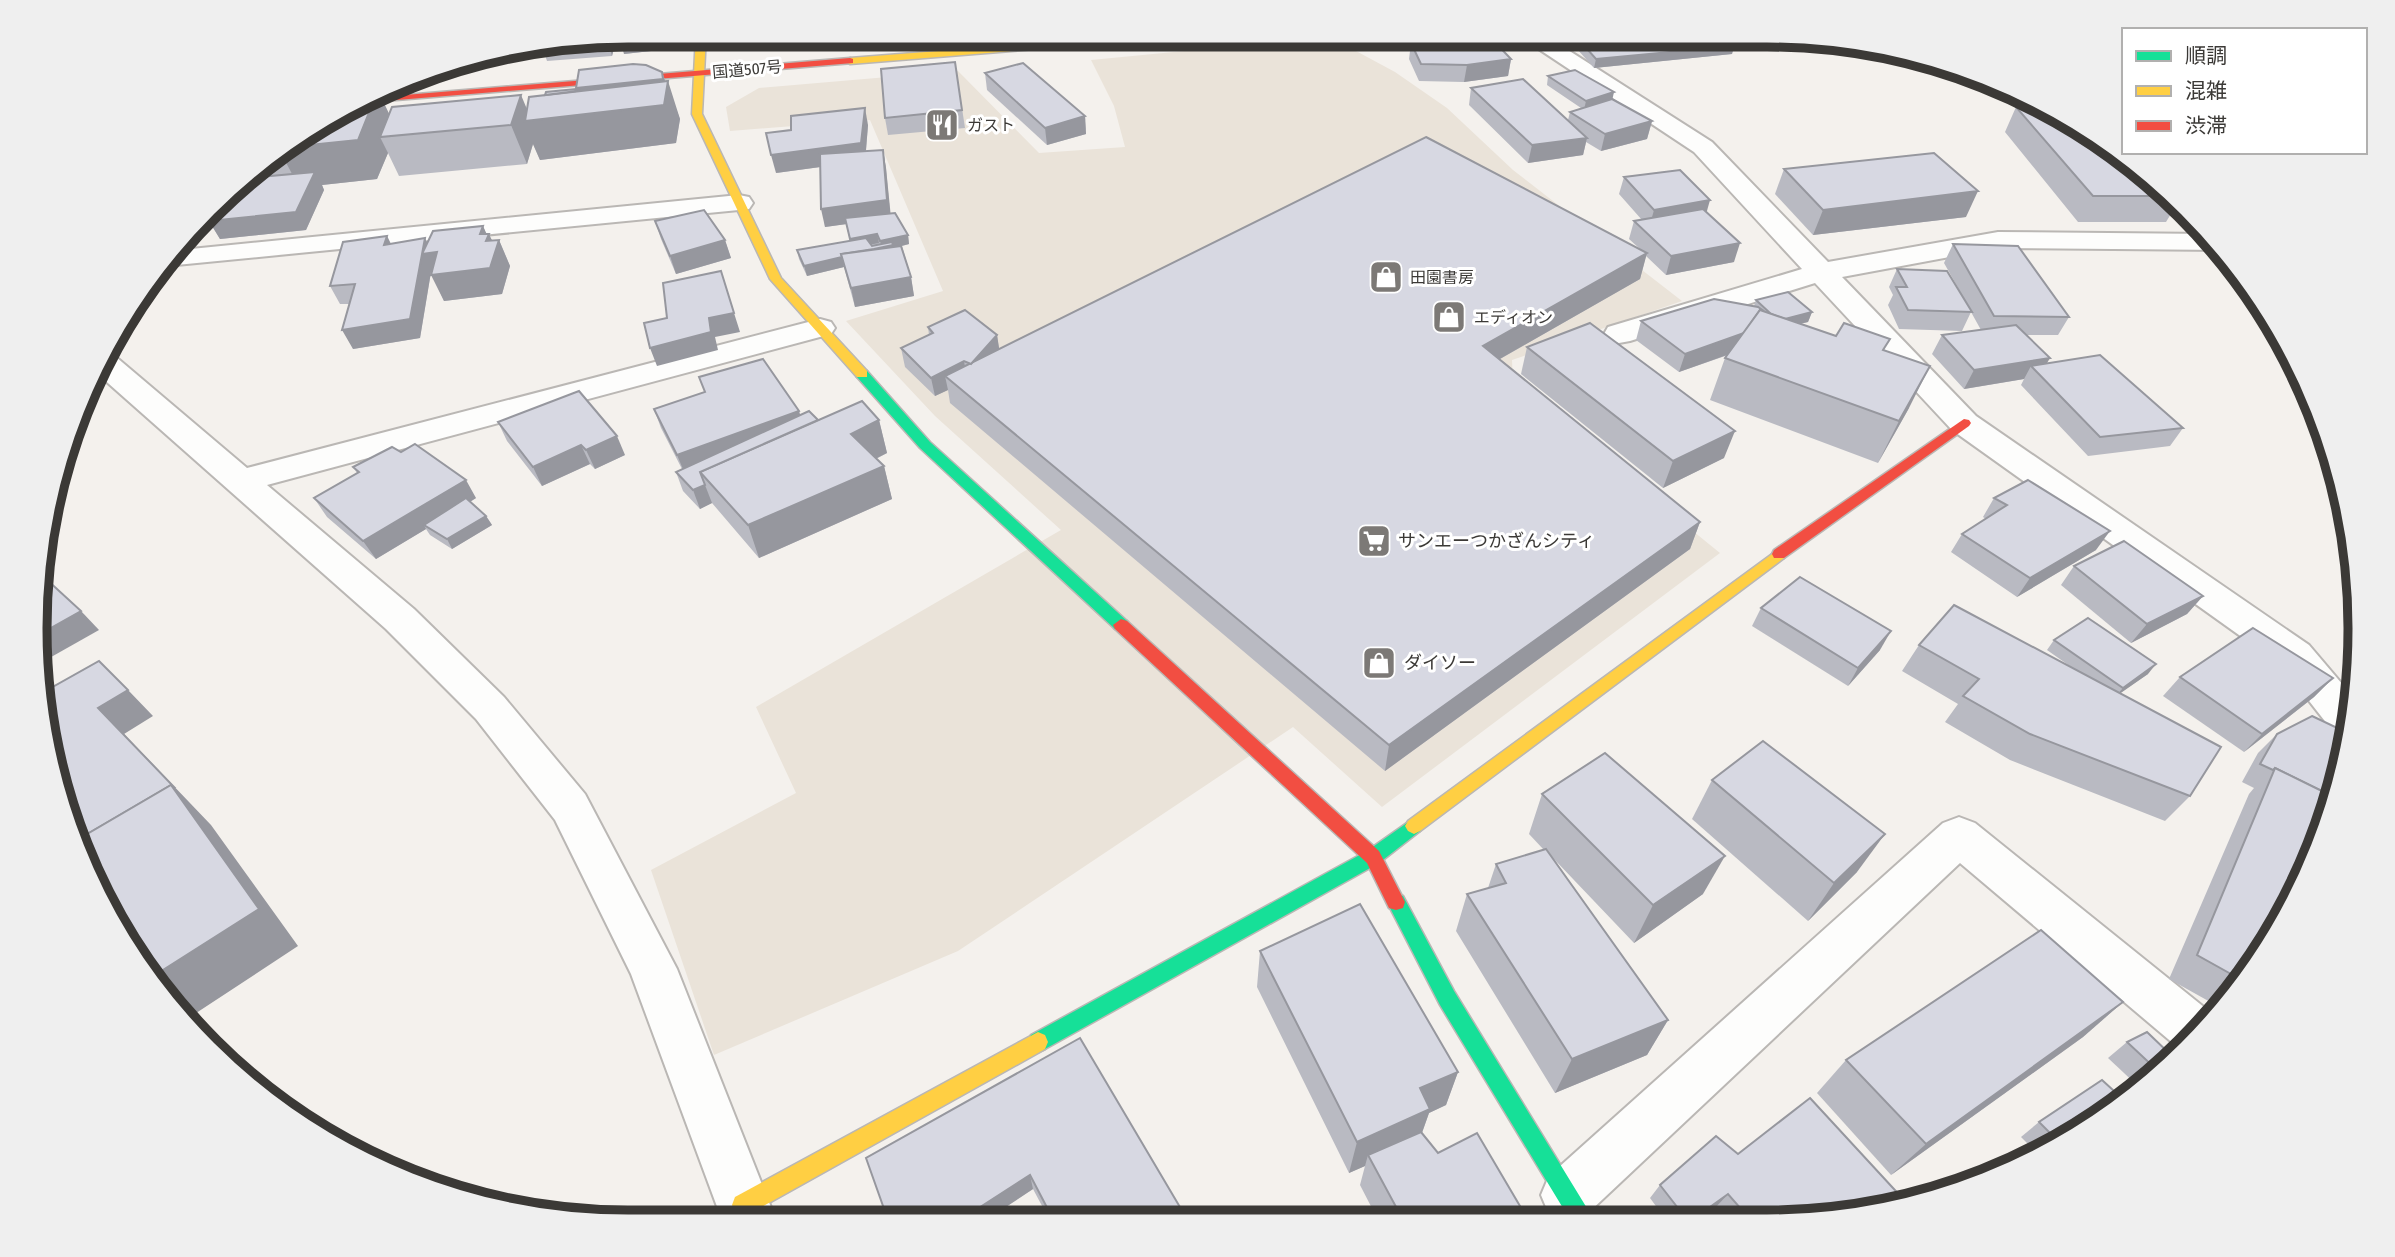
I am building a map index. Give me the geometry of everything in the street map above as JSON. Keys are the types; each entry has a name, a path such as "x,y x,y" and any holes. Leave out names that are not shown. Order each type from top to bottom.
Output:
{"main road":[{"path":"701,47 697,114 776,279 925,445 1373,858 1447,998 1575,1206"},
{"name":"国道507号","path":"389,99 1019,47"},
{"path":"751,1210 1373,858 1735,585 1964,423"}],"street":[{"path":"1547,47 1703,147 1964,423 2295,655 2342,713"},
{"path":"180,258 739,203"},
{"path":"1619,334 1821,272 1998,240 2202,243"},
{"path":"240,481 820,328"},
{"path":"109,367 400,619 490,708 570,807 653,969 745,1210"},
{"path":"1575,1206 1959,836 2190,1027"}],"shaded area":[{"name":"サンエーつかざんシティ","path":"1226,47 1349,47 1395,72 1447,108 1513,170 1682,301 1512,360 1513,385 1720,553 1382,807 1293,727 958,951 714,1055 651,870 796,793 756,707 1061,530 935,416 846,321 943,291 870,120 730,131 726,107 759,88 958,71 1039,153 1125,147 1114,106 1091,60"}],"building":[{"path":"1413,47 1500,47 1511,59 1467,65 1421,64"},
{"path":"1585,47 1723,47 1596,59"},
{"path":"955,62 962,110 885,118 881,69"},
{"path":"1023,63 1085,116 1045,128 985,73"},
{"path":"646,65 662,72 663,79 576,88 579,70"},
{"path":"1575,70 1614,92 1586,101 1548,76"},
{"path":"1523,79 1587,138 1532,145 1471,88"},
{"path":"668,81 664,105 525,121 529,97"},
{"path":"577,91 545,95 546,92"},
{"path":"521,95 511,125 380,137 392,107"},
{"path":"1612,99 1652,121 1605,134 1570,112"},
{"path":"371,107 358,140 305,145"},
{"path":"2016,107 2024,107 2089,145 2155,196 2093,196"},
{"path":"865,108 861,143 771,155 766,133 791,130 791,116"},
{"path":"1426,137 1647,253 1483,346 1700,522 1389,745 945,376"},
{"path":"883,150 887,200 821,209 820,154"},
{"path":"1934,153 1978,191 1823,210 1784,169"},
{"path":"1680,170 1710,200 1654,210 1624,177"},
{"path":"315,172 296,212 214,221 245,191 263,177"},
{"path":"1703,209 1740,243 1671,256 1634,221"},
{"path":"704,210 725,240 670,256 655,221"},
{"path":"895,213 908,235 880,241 877,234 850,239 845,218"},
{"path":"483,226 480,234 489,234 486,241 499,240 490,268 431,275 437,252 422,254 433,231"},
{"path":"387,236 384,245 425,238 410,319 342,330 355,284 330,286 343,242"},
{"path":"866,238 872,246 892,242 893,245 841,254 842,257 804,266 797,250"},
{"path":"1953,244 2018,246 2069,317 1994,316"},
{"path":"901,246 911,277 851,288 841,254"},
{"path":"1897,269 1947,271 1972,312 1908,310 1896,287 1907,287"},
{"path":"721,271 734,313 709,318 711,332 650,348 644,323 667,318 663,283"},
{"path":"1788,292 1812,312 1785,319 1771,314 1756,300"},
{"path":"1714,299 1758,307 1764,311 1760,310 1744,333 1685,354 1641,321"},
{"path":"965,310 997,335 971,364 964,361 931,378 901,348 933,333 928,327"},
{"path":"1760,310 1836,336 1844,323 1890,339 1883,350 1930,366 1899,421 1725,358"},
{"path":"1590,323 1735,431 1673,461 1527,347"},
{"path":"2016,325 2050,358 1974,370 1942,335"},
{"path":"2100,355 2183,428 2100,437 2031,366"},
{"path":"763,359 799,411 677,455 654,409 705,392 699,377"},
{"path":"579,391 617,436 586,450 581,445 533,467 498,422"},
{"path":"862,401 879,420 851,434 884,466 748,525 700,472"},
{"path":"809,411 818,420 700,472 705,485 693,490 676,472"},
{"path":"415,444 466,480 363,541 314,498 359,472 353,467 392,447 401,452"},
{"path":"2028,480 2110,531 2030,578 1962,534 2007,505 1994,498"},
{"path":"466,498 486,516 447,539 424,525"},
{"path":"2124,541 2203,596 2147,624 2074,566"},
{"path":"1800,577 1891,631 1858,668 1761,608"},
{"path":"49,582 81,611 47,630"},
{"path":"1954,605 2221,747 2190,796 2030,734 1963,696 1979,679 1919,645"},
{"path":"2088,618 2156,664 2123,688 2054,640"},
{"path":"2253,628 2333,678 2262,734 2180,677"},
{"path":"99,661 128,690 98,708 174,787 171,785 85,835 58,742 50,688"},
{"path":"2312,716 2339,729 2324,792 2275,768 2273,770 2260,764 2277,734"},
{"path":"1763,741 1885,834 1834,883 1712,780"},
{"path":"1605,753 1725,856 1653,905 1542,794"},
{"path":"2275,768 2324,792 2304,851 2288,886 2233,975 2197,955"},
{"path":"171,785 259,909 160,972 107,886 85,835"},
{"path":"1546,849 1668,1020 1572,1059 1467,894 1506,883 1496,864"},
{"path":"1360,904 1458,1072 1420,1088 1430,1109 1357,1142 1260,951"},
{"path":"2041,930 2123,1002 1926,1144 1846,1060"},
{"path":"2147,1032 2166,1051 2151,1065 2127,1042"},
{"path":"1080,1038 1182,1210 1048,1210 1030,1175 976,1210 884,1210 866,1158"},
{"path":"2102,1080 2116,1093 2052,1135 2039,1122"},
{"path":"1810,1098 1899,1194 1805,1209 1742,1210 1728,1194 1706,1210 1680,1210 1660,1185 1716,1136 1738,1154"},
{"path":"1421,1132 1438,1153 1477,1133 1522,1210 1398,1210 1368,1155"}],"traffic: fast":[{"path":"862,374 925,445 1121,625"},
{"path":"1038,1042 1373,857 1414,826"},
{"path":"1396,902 1447,998 1577,1210"}],"traffic: slow":[{"path":"700,47 697,114 776,279 862,374"},
{"path":"850,61 1024,47"},
{"path":"1414,826 1779,554"},
{"path":"743,1205 1038,1042"}],"traffic: jam":[{"path":"389,99 850,61"},
{"path":"1779,554 1964,423"},
{"path":"1121,625 1373,857 1396,902"}],"place":[{"name":"ガスト","path":"942,125"},
{"name":"田園書房","path":"1386,277"},
{"name":"エディオン","path":"1449,317"},
{"name":"サンエーつかざんシティ","path":"1374,541"},
{"name":"ダイソー","path":"1379,663"}]}
